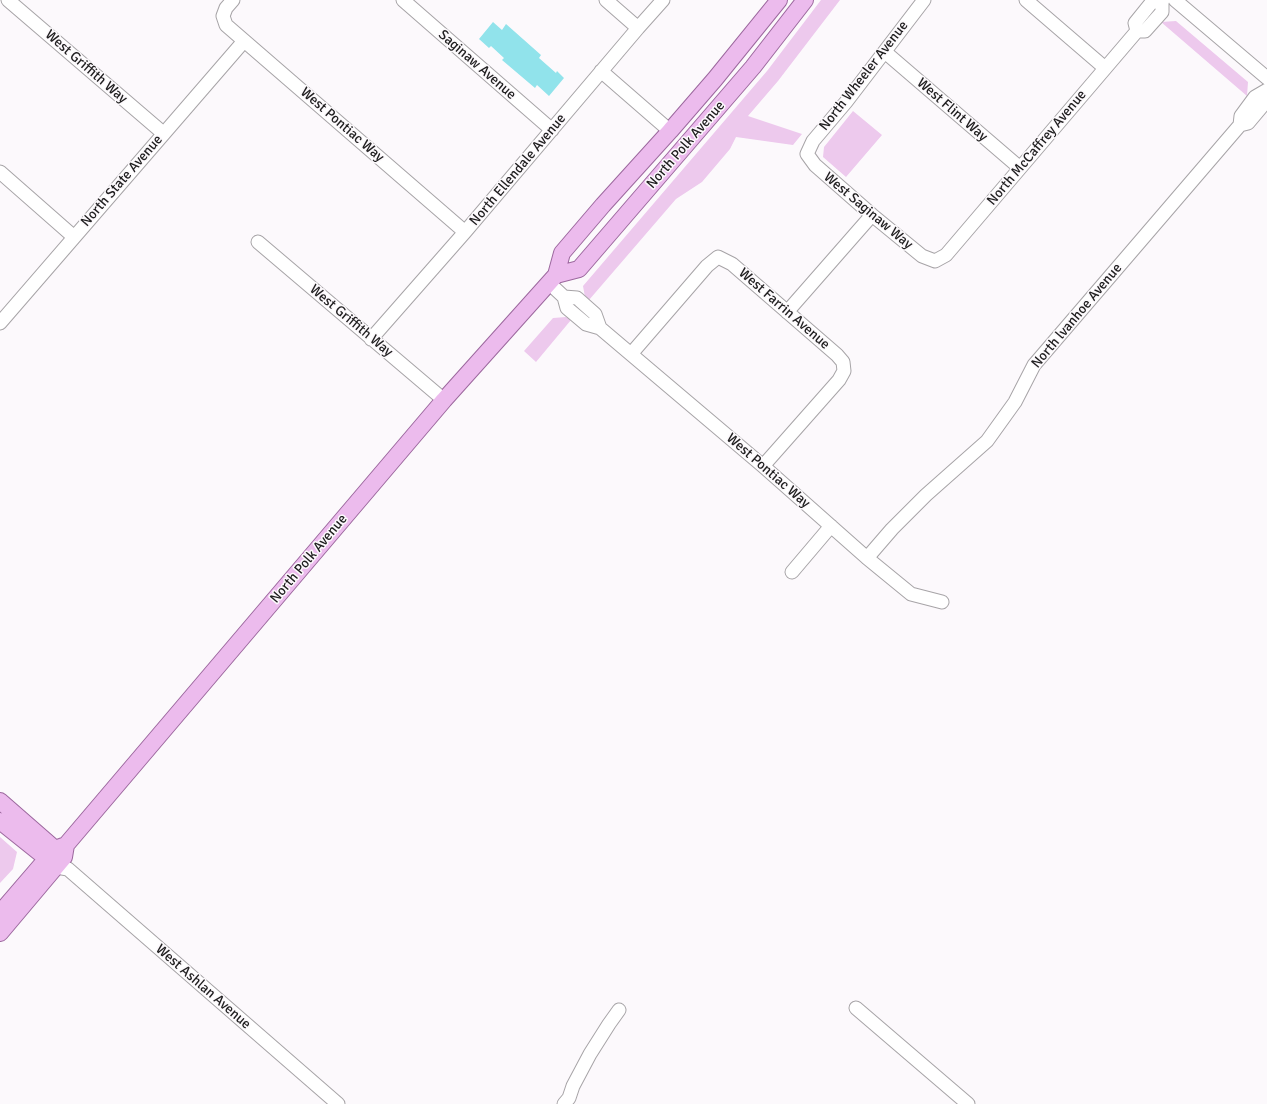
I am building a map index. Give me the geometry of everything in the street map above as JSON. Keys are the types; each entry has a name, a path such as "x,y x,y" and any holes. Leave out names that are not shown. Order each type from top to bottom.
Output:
{"main road":[{"name":"North Polk Avenue","path":"0,934 59,858 444,400 552,279 562,253 720,74 779,0"},
{"name":"North Polk Avenue","path":"552,279 579,269 753,67 805,0"},
{"name":"West Ashlan Avenue","path":"0,801 59,858"},
{"name":"West Ashlan Avenue","path":"0,821 59,858"},
{"name":"North Polk Avenue","path":"0,913 59,858"}],"street":[{"name":"West Griffith Way","path":"8,0 163,133"},
{"name":"West Pontiac Way","path":"233,0 226,8 223,16 226,25 465,232"},
{"name":"Saginaw Avenue","path":"402,0 552,130"},
{"path":"606,0 638,28"},
{"name":"North Ellendale Avenue","path":"371,339 465,232 663,0"},
{"name":"North Wheeler Avenue","path":"806,154 813,141 846,102 924,0"},
{"path":"1026,0 1105,68"},
{"path":"1176,0 1267,78"},
{"name":"North McCaffrey Avenue","path":"935,261 946,255 1137,31 1145,31 1162,12 1162,1"},
{"name":"North State Avenue","path":"0,323 244,41"},
{"name":"West Flint Way","path":"885,52 1020,168"},
{"path":"601,71 670,131"},
{"name":"North lvanhoe Avenue","path":"867,558 892,529 926,495 987,441 1015,402 1034,365 1240,125 1241,116 1255,97 1266,91"},
{"name":"West Saginaw Way","path":"806,154 815,165 872,215 922,256 935,261"},
{"path":"0,172 74,236"},
{"path":"787,312 872,215"},
{"name":"West Griffith Way","path":"258,242 444,400"},
{"name":"West Farrin Avenue","path":"631,354 707,266 718,257 732,264 837,354 843,362 844,371 839,380 763,466"},
{"name":"West Pontiac Way","path":"552,279 564,297 567,308 586,324 600,328 763,466 867,558 911,594 942,602"},
{"path":"792,572 831,526"},
{"name":"West Ashlan Avenue","path":"59,858 338,1104"},
{"path":"856,1008 968,1104"},
{"path":"564,1104 569,1098 573,1086 590,1054 619,1010"}],"shaded area":[{"path":"821,0 840,0 778,81 748,116 802,134 793,145 736,137 730,149 702,182 676,199 589,300 585,297 583,286 767,71"},
{"path":"1176,21 1248,82 1247,96 1161,22"},
{"path":"853,111 882,135 846,177 823,157 824,147"},
{"path":"566,317 571,320 536,362 524,351 553,318"},
{"path":"0,837 17,852 13,869 0,883"}],"building":[{"path":"493,22 502,30 506,24 541,55 539,58 564,78 549,96 537,85 535,88 502,60 504,58 491,46 489,48 479,39"}]}
